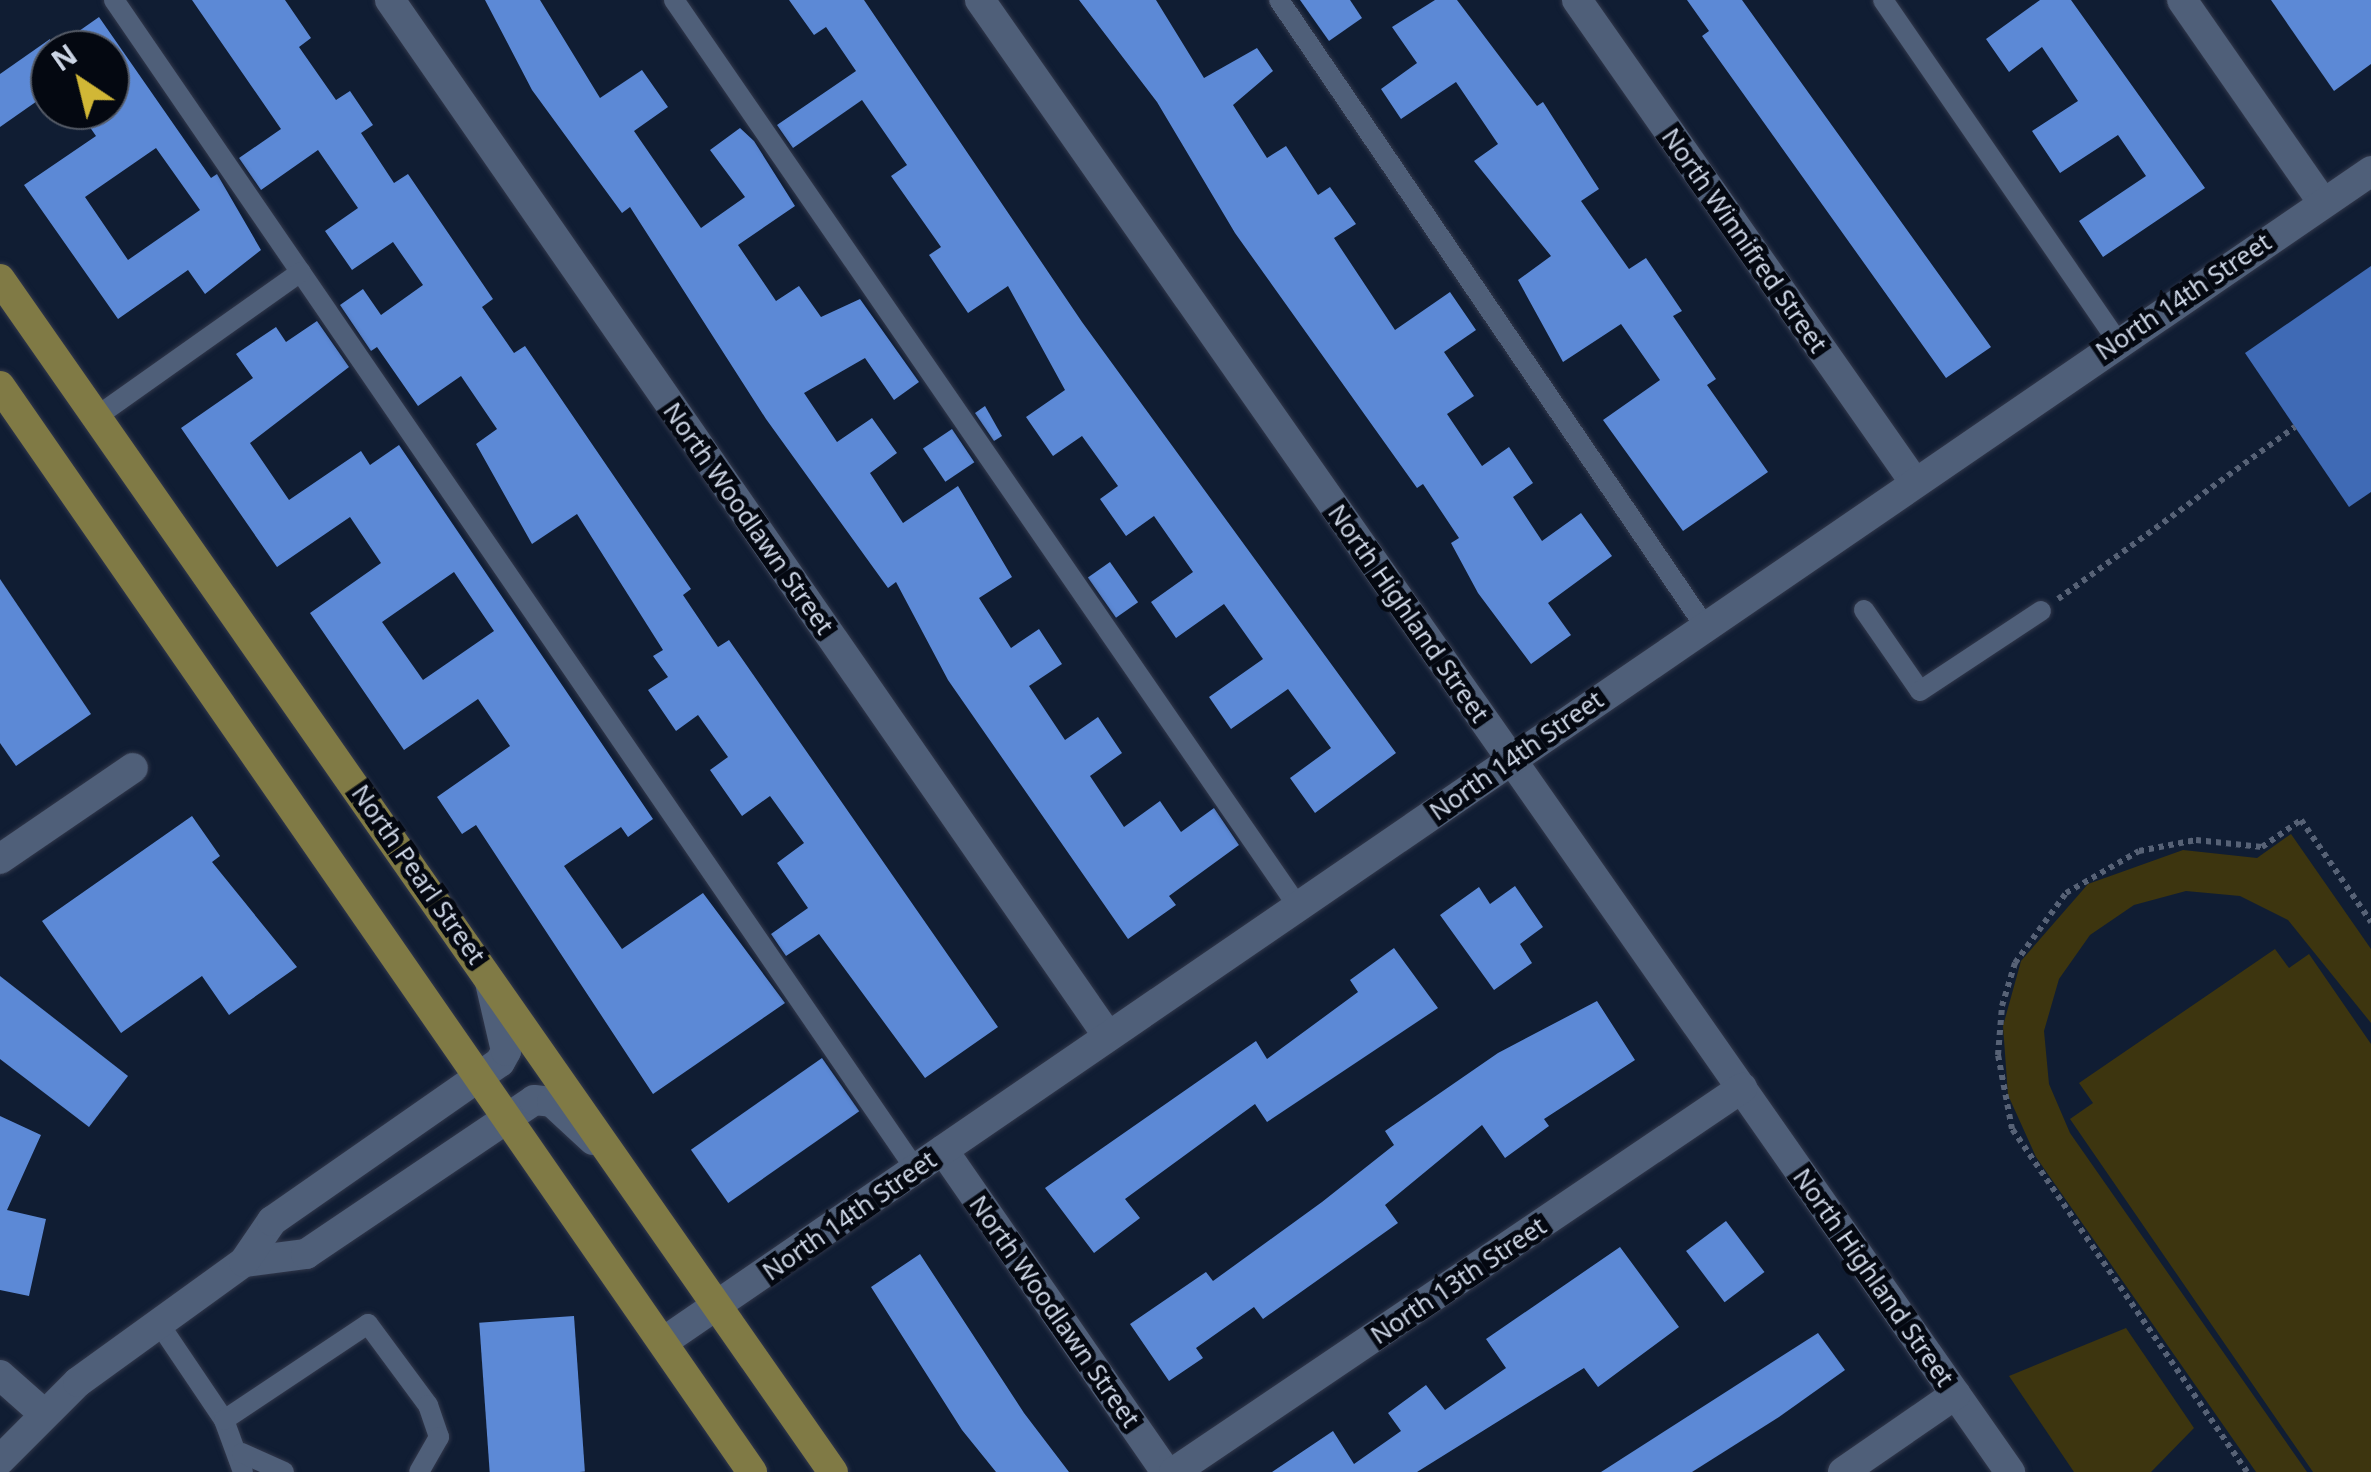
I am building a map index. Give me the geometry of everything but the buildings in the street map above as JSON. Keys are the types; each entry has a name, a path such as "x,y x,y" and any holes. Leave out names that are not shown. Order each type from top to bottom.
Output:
{"main road":[{"name":"North Pearl Street","path":"0,280 488,972 833,1472"},
{"path":"0,386 752,1472"}],"street":[{"name":"North Woodlawn Street","path":"390,0 1108,1036"},
{"name":"North Highland Street","path":"980,0 2010,1472"},
{"name":"North Winnifred Street","path":"1578,0 1913,480"},
{"path":"2182,0 2323,204"},
{"name":"North 14th Street","path":"663,1342 2117,340 2371,171"},
{"path":"0,859 133,768"},
{"path":"6,1443 158,1322 244,1262 272,1221 478,1078 506,1052 488,972"},
{"name":"North 13th Street","path":"1174,1472 1742,1088"},
{"path":"244,1262 306,1254 534,1100 552,1102 618,1164"},
{"name":"North Woodlawn Street","path":"943,1150 1166,1472"},
{"path":"0,1376 43,1414"},
{"path":"1842,1472 1956,1394"}],"lane":[{"path":"114,0 916,1170"},
{"path":"674,0 1297,905"},
{"path":"1279,0 1704,625"},
{"path":"1884,0 2117,340"},
{"path":"96,417 300,272"},
{"path":"1864,610 1920,691 2041,611"},
{"path":"158,1322 224,1420 242,1463 284,1472"},
{"path":"224,1420 368,1324 428,1404 439,1436 419,1472"}],"path":[{"path":"2041,611 2295,427"},
{"path":"2247,1472 2012,1129 1998,1055 2002,1006 2015,963 2066,893 2139,851 2196,840 2262,846 2301,820 2371,922"}],"shaded area":[{"path":"2291,834 2371,949 2371,1023 2288,920 2240,896 2186,891 2134,905 2090,935 2059,979 2044,1031 2049,1084 2070,1133 2307,1472 2256,1472 2036,1157 2008,1095 2003,1026 2021,961 2088,884 2183,850 2257,858"},
{"path":"2275,949 2289,968 2309,954 2371,1044 2371,1472 2313,1472 2070,1119 2093,1103 2079,1083"},
{"path":"2126,1328 2194,1428 2151,1472 2074,1472 2009,1376"}],"water":[{"path":"2371,266 2371,492 2349,507 2245,353"}]}
